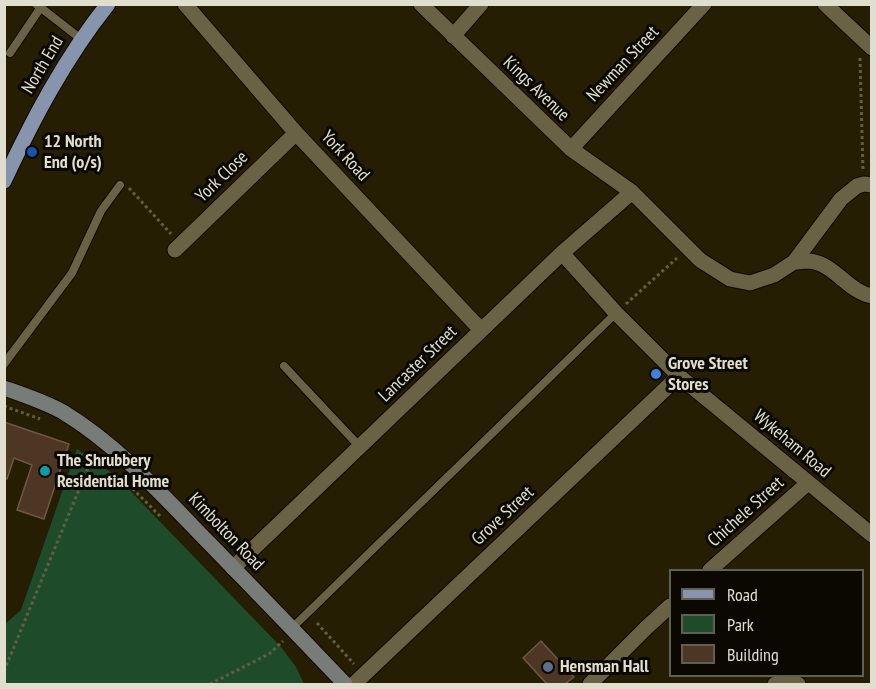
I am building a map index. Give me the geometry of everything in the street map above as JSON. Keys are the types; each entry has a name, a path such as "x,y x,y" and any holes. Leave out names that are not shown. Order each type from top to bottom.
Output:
{"main road":[{"name":"North End","path":"4,182 48,94 81,39 108,4"},
{"name":"Kimbolton Road","path":"4,388 62,412 95,444 158,491 345,684"}],"street":[{"name":"York Road","path":"185,4 296,133 481,330"},
{"name":"Kings Avenue","path":"421,4 571,149 632,192 700,260 730,279 750,283 774,275 794,262"},
{"path":"453,36 481,4"},
{"name":"Newman Street","path":"571,149 704,4"},
{"path":"825,4 869,46"},
{"name":"York Close","path":"178,247 296,133"},
{"path":"794,262 841,199 857,186 868,184"},
{"name":"Lancaster Street","path":"233,568 562,253 632,192"},
{"name":"Wykeham Road","path":"562,253 616,313 680,376 872,535"},
{"path":"794,262 811,261 825,266 860,294 872,296"},
{"name":"Grove Street","path":"358,680 680,376"},
{"name":"Chichele Street","path":"711,569 808,483"},
{"path":"590,684 669,607"},
{"path":"775,684 789,681 798,684"}],"lane":[{"path":"10,53 40,6 81,39"},
{"path":"4,364 72,273 101,211 124,186"},
{"path":"292,628 616,313"},
{"path":"284,366 360,447"}],"path":[{"path":"868,184 860,53 869,46"},
{"path":"124,186 178,247"},
{"path":"616,313 688,248"},
{"path":"4,406 41,419"},
{"path":"95,444 102,457"},
{"path":"4,671 95,444"},
{"path":"122,479 161,517"},
{"path":"317,623 358,680"},
{"path":"210,684 269,654 283,641"}],"green space":[{"path":"77,449 115,475 281,647 296,667 304,684 5,684 5,624 21,610"}],"building":[{"name":"The Shrubbery Residential Home","path":"4,422 69,444 44,519 17,510 32,465 14,458 7,479 4,478"},
{"name":"Hensman Hall","path":"541,641 574,677 565,684 547,684 523,658"}],"place":[{"name":"12 North End (o/s)","path":"32,152"},
{"name":"Grove Street Stores","path":"656,374"},
{"name":"The Shrubbery Residential Home","path":"45,471"},
{"name":"Hensman Hall","path":"548,667"}]}
